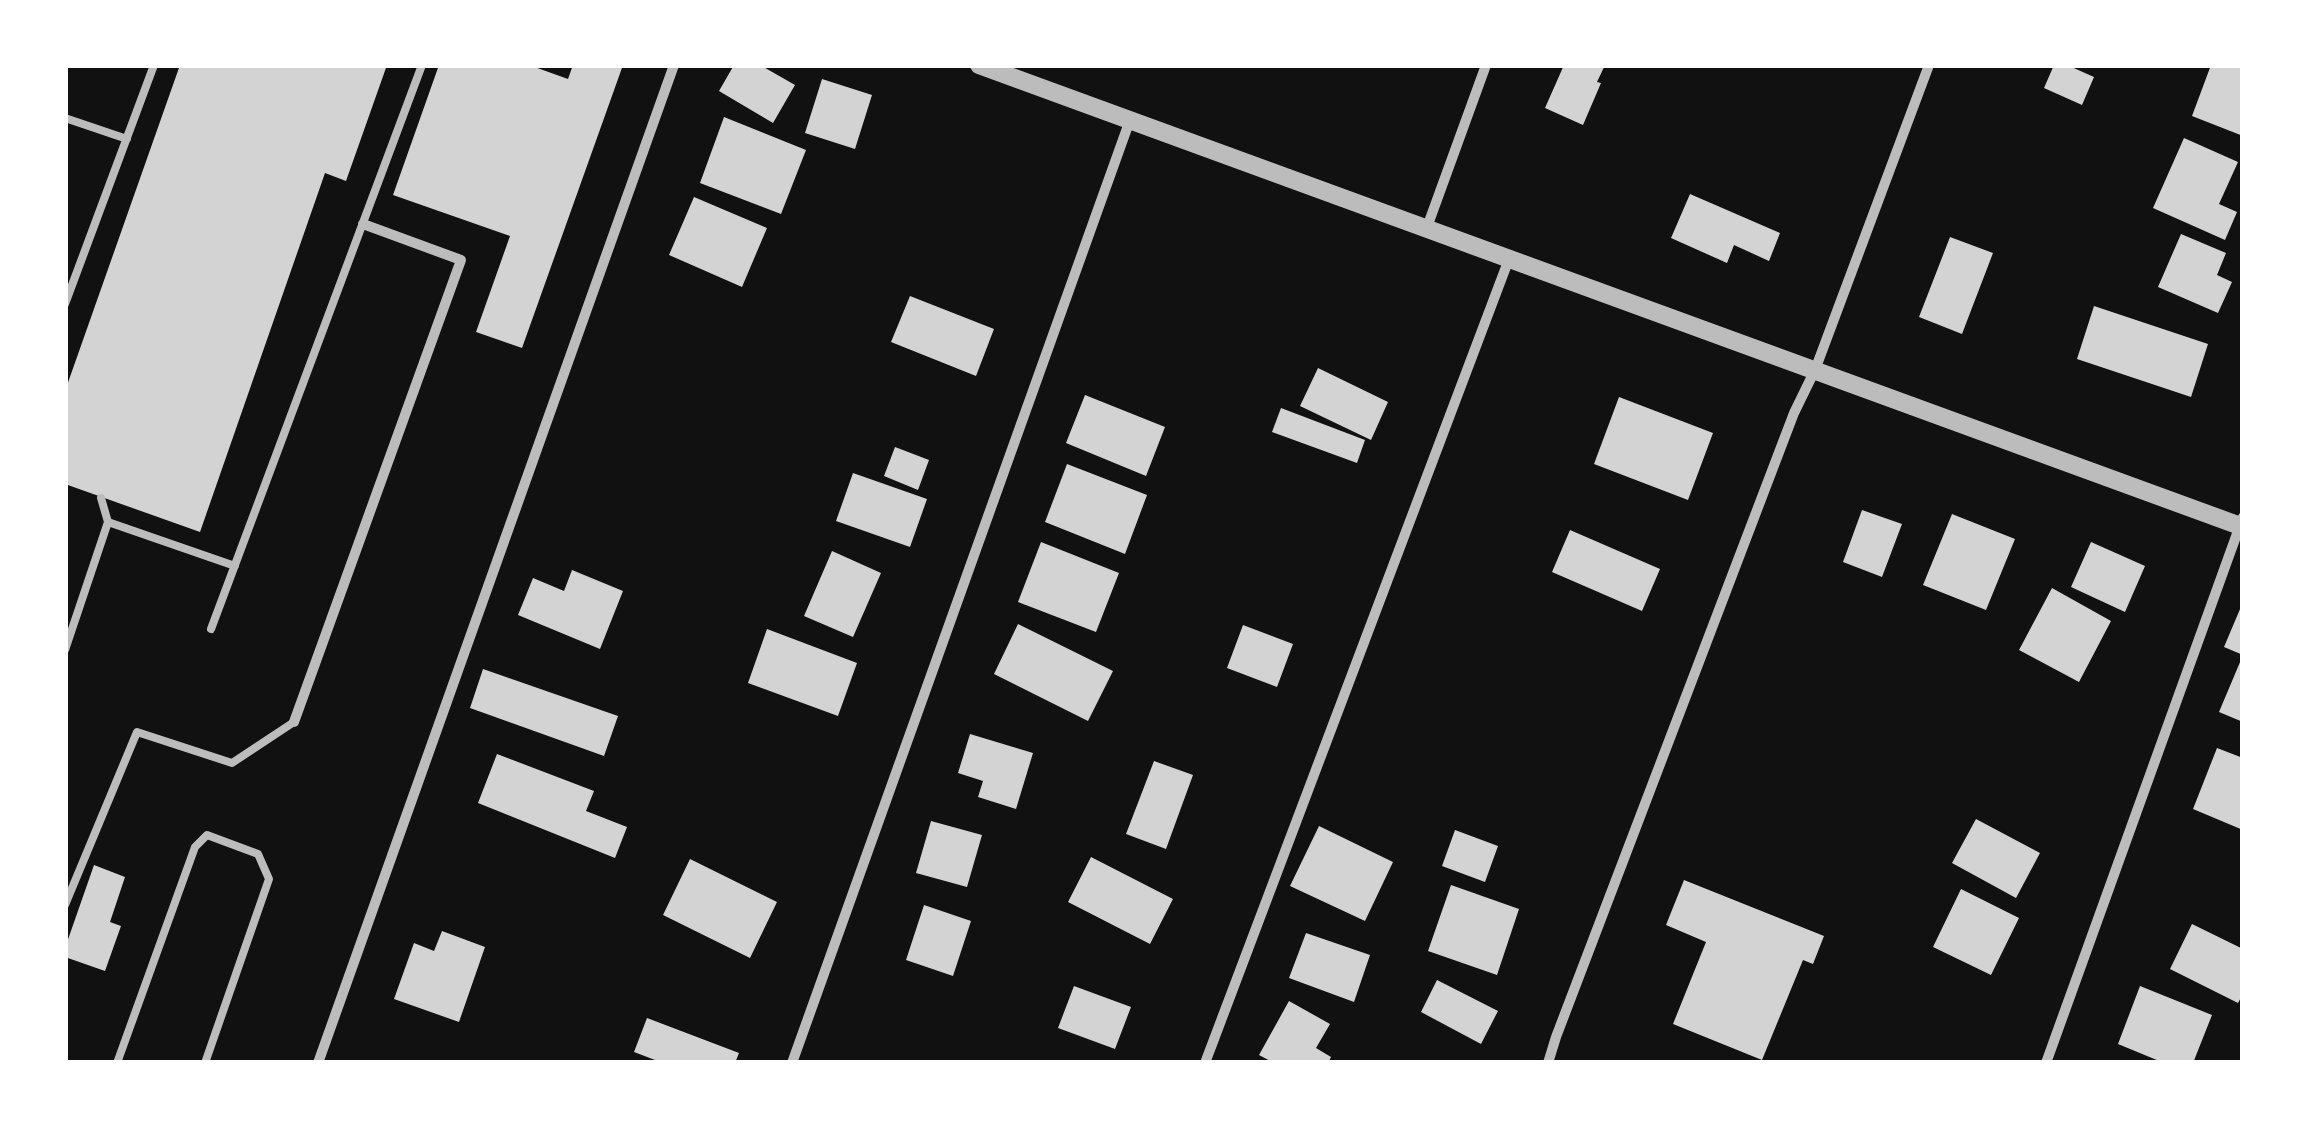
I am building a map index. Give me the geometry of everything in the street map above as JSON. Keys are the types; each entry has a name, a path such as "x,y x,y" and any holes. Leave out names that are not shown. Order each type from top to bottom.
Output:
{"street":[{"path":"318,1063 674,65"},
{"path":"979,65 1015,71 1130,120 1426,230 2242,523 2046,1063"},
{"path":"1426,230 1486,65"},
{"path":"1548,1063 1929,65"},
{"path":"792,1063 1130,120"},
{"path":"294,722 461,260 363,224"},
{"path":"1205,1063 1509,259"}],"lane":[{"path":"65,304 154,65"},
{"path":"211,629 422,65"},
{"path":"65,118 126,139"},
{"path":"65,650 108,522 100,498"},
{"path":"108,522 234,566"},
{"path":"65,905 137,732 232,763 294,722"},
{"path":"117,1063 195,847 207,835 258,854 269,880 205,1063"}],"building":[{"path":"180,65 387,65 346,181 325,173 200,532 65,484 65,391"},
{"path":"439,65 529,65 568,79 573,65 623,65 522,348 476,332 510,236 393,195"},
{"path":"734,65 760,65 795,85 773,123 719,91"},
{"path":"1564,65 1605,65 1583,125 1545,108"},
{"path":"2054,65 2067,65 2094,77 2082,105 2044,88"},
{"path":"2211,65 2243,65 2243,136 2192,116"},
{"path":"822,79 872,95 855,149 805,133"},
{"path":"724,117 806,150 781,214 700,183"},
{"path":"2184,138 2238,162 2219,204 2237,212 2225,240 2153,208"},
{"path":"1690,194 1780,233 1769,261 1734,245 1727,263 1671,238"},
{"path":"694,197 767,228 742,287 669,255"},
{"path":"2181,234 2226,253 2217,275 2232,282 2218,313 2158,287"},
{"path":"1950,237 1993,253 1962,334 1919,317"},
{"path":"910,296 994,329 976,376 891,342"},
{"path":"2094,306 2208,344 2191,397 2077,359"},
{"path":"1318,368 1388,402 1371,440 1300,406"},
{"path":"1085,395 1165,427 1146,476 1066,443"},
{"path":"1619,397 1713,433 1688,500 1594,464"},
{"path":"1281,408 1365,440 1357,463 1272,432"},
{"path":"895,447 929,460 918,490 884,476"},
{"path":"1067,464 1147,495 1125,554 1045,522"},
{"path":"853,473 927,499 910,547 836,521"},
{"path":"1862,510 1902,524 1882,577 1843,562"},
{"path":"1952,514 2015,539 1986,610 1923,585"},
{"path":"1570,530 1660,569 1642,611 1552,572"},
{"path":"1041,542 1119,573 1096,632 1018,602"},
{"path":"2091,542 2145,566 2125,612 2071,587"},
{"path":"832,551 881,573 853,637 804,616"},
{"path":"572,570 623,591 600,649 518,615 533,578 564,591"},
{"path":"2052,588 2111,621 2079,682 2019,650"},
{"path":"2243,602 2243,655 2224,647"},
{"path":"1018,624 1113,671 1088,721 994,674"},
{"path":"1243,625 1293,644 1277,687 1227,668"},
{"path":"767,629 857,663 838,716 748,683"},
{"path":"2243,655 2243,722 2219,712"},
{"path":"483,669 618,716 604,756 470,708"},
{"path":"970,734 1033,753 1016,809 978,797 983,781 958,773"},
{"path":"2217,748 2243,758 2243,830 2193,809"},
{"path":"497,754 594,791 586,811 627,827 615,858 478,803"},
{"path":"1154,761 1193,775 1166,849 1126,834"},
{"path":"1976,819 2040,853 2016,898 1952,863"},
{"path":"931,821 982,835 967,887 916,873"},
{"path":"1319,826 1393,862 1365,921 1290,886"},
{"path":"1455,830 1498,846 1485,882 1442,866"},
{"path":"1091,857 1173,899 1150,944 1068,902"},
{"path":"690,859 777,902 750,958 663,915"},
{"path":"94,865 125,877 110,922 121,926 105,971 65,957"},
{"path":"1684,880 1824,936 1813,964 1803,960 1762,1060 1673,1024 1706,942 1666,925"},
{"path":"1451,885 1519,909 1497,975 1428,951"},
{"path":"1961,889 2019,918 1991,975 1933,947"},
{"path":"924,905 971,921 953,976 906,960"},
{"path":"2192,924 2243,949 2243,994 2238,1003 2170,969"},
{"path":"442,931 485,947 459,1022 394,999 414,943 434,951"},
{"path":"1306,933 1370,955 1354,1002 1289,978"},
{"path":"1437,980 1498,1011 1481,1044 1421,1012"},
{"path":"1074,986 1131,1007 1115,1049 1058,1028"},
{"path":"2140,986 2212,1015 2193,1063 2164,1063 2118,1044"},
{"path":"1289,1001 1330,1024 1316,1048 1331,1057 1328,1063 1274,1063 1259,1055"},
{"path":"647,1018 739,1053 735,1063 663,1063 634,1052"}]}
